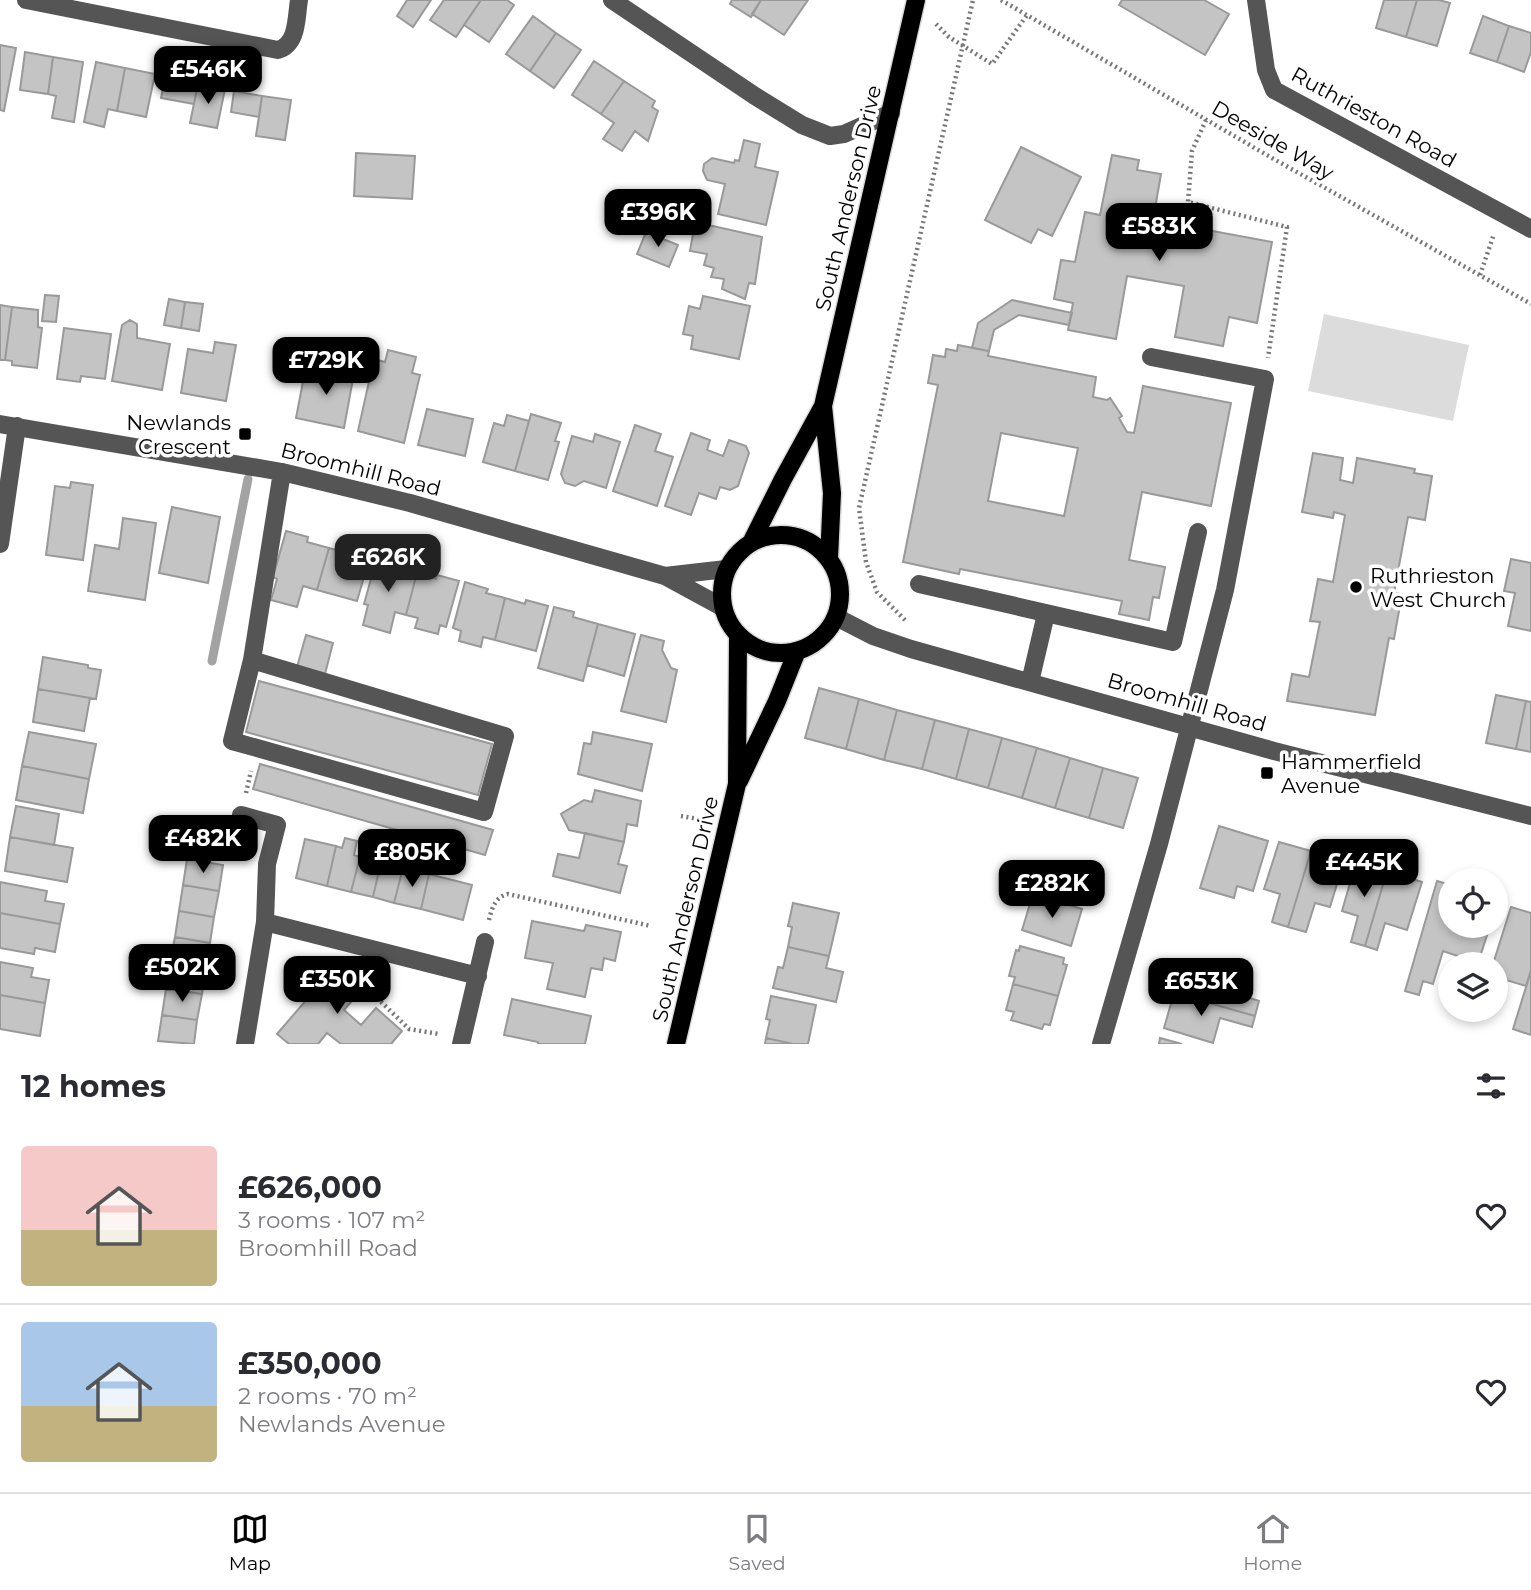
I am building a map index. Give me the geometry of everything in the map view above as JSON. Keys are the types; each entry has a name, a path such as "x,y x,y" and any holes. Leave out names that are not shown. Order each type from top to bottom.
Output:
{"main road":[{"name":"South Anderson Drive","path":"823,406 916,2"},
{"path":"752,541 823,406"},
{"path":"823,406 832,493 829,559"},
{"path":"773,535 794,536 814,545 829,559 836,573 840,587 836,617 820,639 797,652 776,654 755,648 738,636 728,622 722,607 721,588 726,569 737,553 752,541 773,535"},
{"path":"737,784 738,636"},
{"path":"737,784 797,652"},
{"name":"South Anderson Drive","path":"676,1044 737,784"}],"street":[{"path":"26,0 278,50 287,47 292,40 299,0"},
{"path":"612,0 802,125 830,136 844,134 891,113"},
{"name":"Ruthrieston Road","path":"1256,0 1266,70 1275,90 1531,229"},
{"path":"1101,1044 1159,844 1225,590 1265,380 1151,357"},
{"path":"0,544 8,425"},
{"name":"Broomhill Road","path":"8,425 282,472 410,503 665,576 722,607"},
{"path":"252,660 505,736 484,812 233,741 252,660 282,472"},
{"path":"919,584 1173,642 1198,532"},
{"name":"Broomhill Road","path":"665,576 726,569"},
{"path":"1030,682 1046,614"},
{"name":"Broomhill Road","path":"836,617 873,636 905,648 1274,751 1531,816"},
{"path":"240,815 277,825 267,864 265,922 245,1044"},
{"path":"265,922 478,976"},
{"path":"462,1041 485,942"}],"path":[{"path":"905,648 911,626 877,592 866,562 859,508 973,0"},
{"name":"Deeside Way","path":"1001,0 1531,304"},
{"path":"916,2 949,37 992,64 1027,15"},
{"path":"1206,120 1192,151 1188,202 1287,227 1265,380"},
{"path":"1479,275 1501,213"},
{"path":"240,815 257,747"},
{"path":"485,942 495,902 502,895 508,894 651,926"},
{"path":"382,951 372,993 409,1029 462,1041"}],"shaded area":[{"path":"1324,314 1469,345 1453,421 1308,391"}],"building":[{"path":"407,0 431,0 413,27 397,16"},
{"path":"444,0 481,0 456,37 430,20"},
{"path":"481,0 507,0 514,5 489,42 464,25"},
{"path":"732,0 761,0 751,17 730,4"},
{"path":"761,0 808,0 784,35 752,14"},
{"path":"1122,0 1204,0 1229,14 1205,55 1119,5"},
{"path":"1384,0 1417,0 1406,37 1376,28"},
{"path":"1417,0 1450,3 1437,46 1406,37"},
{"path":"533,16 556,33 530,71 506,54"},
{"path":"1483,16 1509,26 1497,62 1470,53"},
{"path":"1509,26 1531,33 1531,52 1524,72 1497,62"},
{"path":"556,33 581,50 554,88 530,71"},
{"path":"0,45 16,48 4,111 0,110"},
{"path":"25,52 53,57 48,94 20,90"},
{"path":"53,57 83,62 74,122 52,118 56,96 48,94"},
{"path":"594,61 624,81 601,114 572,95"},
{"path":"96,62 125,68 117,111 108,109 104,127 84,122"},
{"path":"125,68 155,74 146,117 117,111"},
{"path":"165,77 198,84 194,104 161,98"},
{"path":"624,81 655,101 652,107 658,111 648,141 635,131 622,151 603,139 614,123 601,114"},
{"path":"198,84 225,89 217,128 190,123"},
{"path":"234,91 262,96 259,117 231,112"},
{"path":"262,96 291,100 285,140 256,136"},
{"path":"744,140 760,144 755,167 778,172 766,225 718,214 725,184 707,180 703,171 704,164 712,158 734,163 735,160 739,161"},
{"path":"1021,147 1081,177 1052,236 1038,229 1031,243 985,220"},
{"path":"356,153 415,156 412,199 354,196"},
{"path":"1112,155 1139,160 1137,170 1161,174 1153,220 1272,242 1257,323 1229,317 1223,346 1175,337 1184,286 1127,276 1116,339 1068,330 1073,303 1054,299 1061,260 1075,262 1085,212 1100,215"},
{"path":"695,222 762,237 755,284 749,283 745,299 722,289 724,279 711,277 714,268 704,265 707,254 690,251"},
{"path":"646,232 678,245 669,267 637,254"},
{"path":"45,295 59,296 56,322 42,321"},
{"path":"703,296 750,306 739,359 691,349 693,336 683,334 689,306 700,309"},
{"path":"169,299 185,302 181,328 164,325"},
{"path":"1012,300 1072,313 1069,325 1019,315 994,330 989,351 972,348 978,323"},
{"path":"185,302 203,304 199,331 181,328"},
{"path":"0,305 12,307 5,360 0,360"},
{"path":"12,307 38,310 38,327 42,328 37,368 12,365 12,361 5,360"},
{"path":"130,320 137,324 137,338 170,344 162,390 112,381 122,325"},
{"path":"64,328 111,334 105,379 81,376 80,382 57,379"},
{"path":"215,342 236,345 226,401 181,393 188,349 213,353"},
{"path":"958,345 989,351 988,356 1096,377 1093,397 1107,400 1110,398 1122,416 1119,418 1127,432 1134,433 1143,386 1231,403 1211,506 1142,492 1129,560 1165,567 1159,598 1153,597 1149,620 1119,614 1122,601 960,569 959,574 903,562 938,385 928,383 933,355 945,357 946,349 957,351","holes":["1001,433 1078,448 1064,516 988,501"]},
{"path":"388,350 416,357 412,373 420,375 404,443 358,431 374,359 385,362"},
{"path":"333,364 355,368 344,428 296,418 305,371 331,376"},
{"path":"427,409 473,419 465,456 418,445"},
{"path":"531,414 561,423 555,441 559,442 548,480 515,471"},
{"path":"507,415 529,421 515,471 483,462 494,423 504,426"},
{"path":"635,425 661,434 655,451 673,457 657,506 613,491"},
{"path":"691,433 710,440 707,450 723,456 729,440 746,446 749,453 738,486 730,490 720,487 716,499 699,493 691,515 665,506"},
{"path":"595,434 620,442 606,488 584,481 575,486 565,483 561,474 572,436 593,442"},
{"name":"Ruthrieston West Church","path":"1313,453 1343,458 1340,480 1353,483 1357,458 1415,469 1414,473 1432,476 1425,520 1408,517 1394,593 1402,594 1394,639 1389,638 1375,715 1287,701 1292,674 1309,677 1320,622 1310,621 1318,579 1333,582 1345,515 1334,512 1333,518 1302,512"},
{"path":"71,482 93,485 83,560 46,555 55,486 70,488"},
{"path":"172,507 220,517 208,583 159,573"},
{"path":"123,518 156,523 145,600 88,591 95,545 119,549"},
{"path":"286,531 308,537 307,542 329,548 317,590 303,586 297,607 271,600 277,579 273,577"},
{"path":"329,548 347,553 348,549 370,556 357,601 317,590"},
{"path":"377,557 398,563 396,568 417,573 406,615 395,612 390,633 363,625 368,605 364,604"},
{"path":"1511,559 1531,563 1531,631 1508,626 1515,593 1504,591"},
{"path":"417,573 436,579 437,575 459,581 446,627 440,625 438,634 415,628 418,618 406,615"},
{"path":"465,582 488,589 486,593 505,598 495,640 483,637 481,647 459,641 461,631 453,628"},
{"path":"505,598 525,604 526,600 548,606 536,651 495,640"},
{"path":"554,607 574,612 573,617 598,624 583,681 538,668"},
{"path":"598,624 635,634 624,676 587,665"},
{"path":"306,635 333,643 325,674 297,667"},
{"path":"641,635 664,641 662,650 671,668 677,670 666,722 621,711"},
{"path":"43,657 101,670 96,699 38,689"},
{"path":"259,681 492,744 478,795 246,732"},
{"path":"819,688 859,699 846,749 805,738"},
{"path":"38,689 90,698 84,731 33,722"},
{"path":"1496,695 1526,701 1516,749 1486,743"},
{"path":"859,699 897,710 884,760 846,749"},
{"path":"1526,701 1531,702 1531,752 1516,749"},
{"path":"897,710 935,720 922,769 884,760"},
{"path":"935,720 969,729 956,779 922,769"},
{"path":"969,729 1002,738 988,788 956,779"},
{"path":"29,732 96,744 89,779 22,766"},
{"path":"593,732 652,744 642,791 578,774 584,743 591,744"},
{"path":"1002,738 1037,748 1022,798 988,788"},
{"path":"1037,748 1070,758 1055,808 1022,798"},
{"path":"1070,758 1103,768 1089,818 1055,808"},
{"path":"260,764 493,830 485,855 253,789"},
{"path":"22,766 89,779 83,813 16,800"},
{"path":"1103,768 1138,778 1123,828 1089,818"},
{"path":"595,790 641,801 637,826 627,824 624,842 569,830 561,814 584,800 592,802"},
{"path":"16,806 59,814 54,845 10,837"},
{"path":"1219,826 1268,841 1253,891 1237,886 1234,898 1200,888"},
{"path":"585,833 624,842 618,864 627,866 620,893 553,876 558,854 579,858"},
{"path":"10,837 73,848 67,882 5,871"},
{"path":"345,838 357,841 354,855 360,857 351,892 327,886 336,846 342,848"},
{"path":"305,839 336,846 327,886 296,878"},
{"path":"1279,842 1311,851 1288,927 1272,922 1280,894 1264,889"},
{"path":"1311,851 1344,861 1330,907 1315,903 1306,932 1288,927"},
{"path":"360,857 381,862 373,897 351,892"},
{"path":"187,859 223,865 219,891 183,885"},
{"path":"381,862 403,868 394,903 373,897"},
{"path":"1356,862 1387,871 1365,946 1351,942 1358,916 1342,911"},
{"path":"403,868 429,874 421,909 394,903"},
{"path":"1387,871 1422,882 1407,930 1385,923 1377,950 1365,946"},
{"path":"429,874 472,885 463,920 421,909"},
{"path":"1438,881 1438,938 1486,938 1482,952 1438,952 1438,968 1433,984 1423,981 1419,995 1405,991"},
{"path":"0,882 47,891 45,901 64,904 60,924 0,913"},
{"path":"183,885 219,891 214,917 179,911"},
{"path":"1033,894 1082,909 1071,946 1022,930"},
{"path":"793,903 839,913 829,956 788,947 792,927 788,926"},
{"path":"1511,907 1531,913 1531,970 1526,986 1508,981 1508,952 1497,952 1501,938 1508,938"},
{"path":"179,911 214,917 210,943 175,937"},
{"path":"0,913 60,924 55,952 35,948 34,954 0,948"},
{"path":"532,921 584,931 586,925 621,932 615,961 604,958 602,970 591,968 585,997 547,989 553,963 525,958"},
{"path":"175,937 210,943 206,968 170,963"},
{"path":"1020,946 1064,958 1063,964 1067,965 1058,996 1013,984 1015,977 1009,976 1016,950 1019,951"},
{"path":"788,947 829,956 826,968 843,972 836,1002 773,988 778,967 783,968"},
{"path":"1183,960 1246,978 1241,995 1259,1001 1255,1016 1174,993"},
{"path":"0,962 33,968 31,977 49,980 45,1003 0,995"},
{"path":"339,962 366,985 344,1010 361,1025 376,1008 402,1031 391,1044 341,1044 327,1033 318,1044 289,1044 277,1034"},
{"path":"170,963 206,968 202,994 166,989"},
{"path":"1531,971 1531,1035 1513,1029"},
{"path":"1013,984 1058,996 1050,1025 1044,1024 1042,1029 1011,1020 1014,1012 1006,1010"},
{"path":"166,989 202,994 197,1020 162,1015"},
{"path":"1174,993 1255,1016 1252,1027 1220,1018 1213,1043 1164,1028"},
{"path":"0,995 45,1003 40,1036 0,1029"},
{"path":"771,996 816,1005 808,1044 793,1044 766,1038 770,1020 766,1019"},
{"path":"512,999 591,1016 585,1044 538,1044 504,1035"},
{"path":"162,1015 197,1020 194,1044 158,1041"},
{"path":"766,1038 793,1044 765,1044"},
{"path":"1160,1038 1182,1044 1159,1044"}],"waterway":[{"path":"212,661 248,479"}],"place":[{"name":"Newlands Crescent","path":"245,434"},
{"name":"Ruthrieston West Church","path":"1356,587"},
{"name":"Hammerfield Avenue","path":"1267,773"}]}
